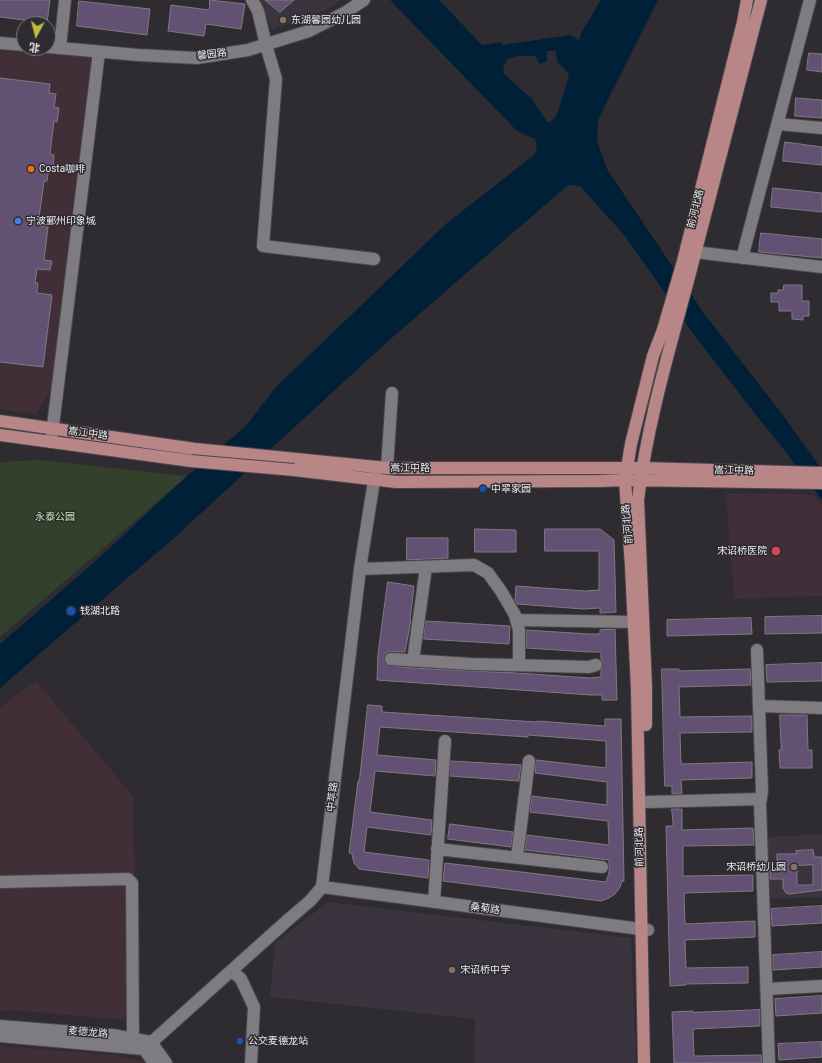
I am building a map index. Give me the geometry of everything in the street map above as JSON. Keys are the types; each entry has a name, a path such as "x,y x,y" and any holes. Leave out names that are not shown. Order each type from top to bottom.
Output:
{"main road":[{"name":"前河北路","path":"644,1063 644,930 647,802 646,688 638,500 646,447 672,341 686,269 747,0"},
{"name":"前河北路","path":"690,252 761,0"},
{"name":"前河北路","path":"650,1063 644,930 637,689 626,474 631,444 653,356 686,269"},
{"name":"嵩江中路","path":"0,421 295,465"},
{"name":"嵩江中路","path":"0,435 191,461 295,465 380,472 626,474 640,481 797,477 822,473"},
{"name":"嵩江中路","path":"380,472 396,482 600,481 642,468 797,477 822,483"}],"street":[{"path":"56,38 65,0"},
{"path":"252,0 258,11 276,79 263,246 374,259"},
{"name":"馨园路","path":"56,47 138,55 197,58 248,50 266,45 309,30 346,12 364,0"},
{"path":"742,258 810,0"},
{"path":"0,42 16,44"},
{"path":"51,442 99,52"},
{"path":"778,124 822,128"},
{"path":"690,252 822,267"},
{"name":"中萃路","path":"322,887 360,569 380,472 392,393"},
{"path":"360,569 474,565 488,573 501,591 515,615 519,630 518,665"},
{"path":"413,661 426,567"},
{"path":"516,620 634,622"},
{"path":"757,650 769,1063"},
{"path":"391,659 471,664 589,667 596,665"},
{"path":"759,706 822,708"},
{"path":"434,902 445,741"},
{"path":"517,858 529,761"},
{"path":"647,802 761,799"},
{"path":"437,849 602,867"},
{"path":"0,882 128,879 132,883 133,1039"},
{"path":"148,1046 310,901 322,887"},
{"name":"桑菊路","path":"322,887 644,930"},
{"path":"232,971 241,980 254,1007 252,1063"},
{"path":"767,989 822,986"},
{"name":"麦德龙路","path":"0,1026 112,1035 133,1039 148,1046"},
{"name":"麦德龙路","path":"0,1036 148,1046"},
{"path":"148,1046 154,1063"},
{"path":"148,1046 166,1063"}],"shaded area":[{"name":"东湖馨园幼儿园","path":"259,0 342,0 324,11 272,30"},
{"path":"0,48 16,50 16,56 56,56 56,53 92,57 52,387 36,414 0,409"},
{"name":"宋诏桥医院","path":"726,493 813,495 822,505 822,596 734,599"},
{"path":"36,681 133,796 138,1021 12,1010 0,1011 0,707"},
{"name":"宋诏桥幼儿园","path":"822,834 822,897 768,899 765,837"},
{"name":"宋诏桥中学","path":"328,902 631,938 636,1063 474,1063 475,1019 270,997 275,943"},
{"path":"0,1046 115,1055 139,1060 144,1063 0,1063"}],"green space":[{"name":"永泰公园","path":"39,460 187,476 0,637 0,462"}],"water":[{"path":"390,0 439,0 482,45 502,42 503,45 570,35 579,40 581,33 601,0 658,0 598,121 597,141 607,169 703,312 782,414 822,470 822,500 695,336 625,236 580,186 568,185 386,343 174,538 0,688 0,644 90,566 187,476 245,427 276,387 447,223 534,155 537,147 535,139 517,131","holes":["547,51 556,51 557,62 565,69 569,76 557,114 555,118 548,123 532,99 503,73 507,59 517,56 535,56 540,64 547,61"]}],"building":[{"path":"0,0 50,0 48,16 16,16 16,19 0,17"},
{"path":"210,0 245,4 241,29 206,24 204,36 168,31 171,5 209,10"},
{"path":"265,0 294,0 280,12"},
{"path":"79,1 150,9 147,35 77,26"},
{"path":"809,53 822,54 822,72 807,70"},
{"name":"宁波鄞州印象城","path":"0,78 50,84 49,93 56,94 54,107 59,108 57,122 54,121 50,154 54,155 53,168 49,168 47,181 44,181 38,225 48,227 44,260 52,261 50,270 37,269 35,283 38,283 37,293 52,295 43,367 0,362"},
{"path":"796,98 822,100 822,118 795,116"},
{"path":"785,142 822,147 822,165 783,161"},
{"path":"773,188 822,193 822,212 771,207"},
{"path":"761,233 822,239 822,258 759,252"},
{"path":"784,285 802,285 802,301 809,301 809,316 803,316 803,320 792,319 792,311 779,311 779,302 771,302 771,293 778,293 778,290 783,290"},
{"path":"475,529 516,530 516,552 475,552"},
{"path":"545,529 600,529 614,540 616,612 600,613 600,608 583,609 517,604 515,600 516,586 585,591 599,590 599,551 545,551"},
{"path":"407,538 448,538 448,558 407,560"},
{"path":"388,582 414,586 411,620 405,652 387,652 384,659 387,665 412,668 590,678 601,677 603,663 601,659 601,652 526,648 526,630 600,634 600,630 615,629 617,700 602,700 602,695 377,680 378,654"},
{"path":"822,616 822,633 765,634 765,617"},
{"path":"751,618 752,634 667,636 667,620"},
{"path":"426,621 510,626 509,644 424,639"},
{"path":"822,663 822,681 767,682 766,665"},
{"path":"662,669 679,669 679,671 750,669 751,685 679,687 680,717 752,716 752,732 680,733 681,764 752,762 752,778 681,780 682,794 672,794 672,786 665,786"},
{"path":"368,705 382,706 382,712 605,726 605,719 621,719 624,881 622,881 615,894 601,901 443,881 445,863 606,882 609,873 609,860 525,850 527,835 609,845 608,821 530,812 532,796 607,805 607,782 535,773 536,760 606,768 606,741 380,727 377,755 436,760 435,776 375,771 370,812 432,820 431,835 367,827 364,852 429,860 428,878 359,869 354,863 352,854 349,853"},
{"path":"780,715 807,715 808,750 812,750 812,768 780,768"},
{"path":"451,761 521,765 519,781 450,776"},
{"path":"672,809 682,809 682,830 753,828 754,845 683,846 683,876 753,875 753,891 684,893 685,924 755,921 755,937 685,940 686,968 748,967 748,983 686,984 670,986 666,826 673,826"},
{"path":"450,824 513,832 511,847 448,839"},
{"path":"813,850 814,857 822,857 822,890 789,894 786,893 783,888 783,879 770,879 770,870 777,870 777,854 796,854 796,851","holes":["813,865 813,885 797,885 797,866"]},
{"path":"822,906 822,923 772,926 771,909"},
{"path":"822,952 822,967 773,970 773,955"},
{"path":"822,996 822,1013 776,1016 775,999"},
{"path":"760,1010 760,1026 693,1029 694,1056 761,1055 762,1063 674,1063 672,1012"},
{"path":"822,1042 822,1057 779,1060 778,1044"}],"place":[{"name":"东湖馨园幼儿园","path":"283,20"},
{"name":"Costa咖啡","path":"31,169"},
{"name":"宁波鄞州印象城","path":"18,221"},
{"name":"中翠家园","path":"483,489"},
{"name":"宋诏桥医院","path":"776,551"},
{"name":"钱湖北路","path":"71,611"},
{"name":"宋诏桥幼儿园","path":"794,867"},
{"name":"宋诏桥中学","path":"452,970"},
{"name":"公交麦德龙站","path":"240,1041"}]}
